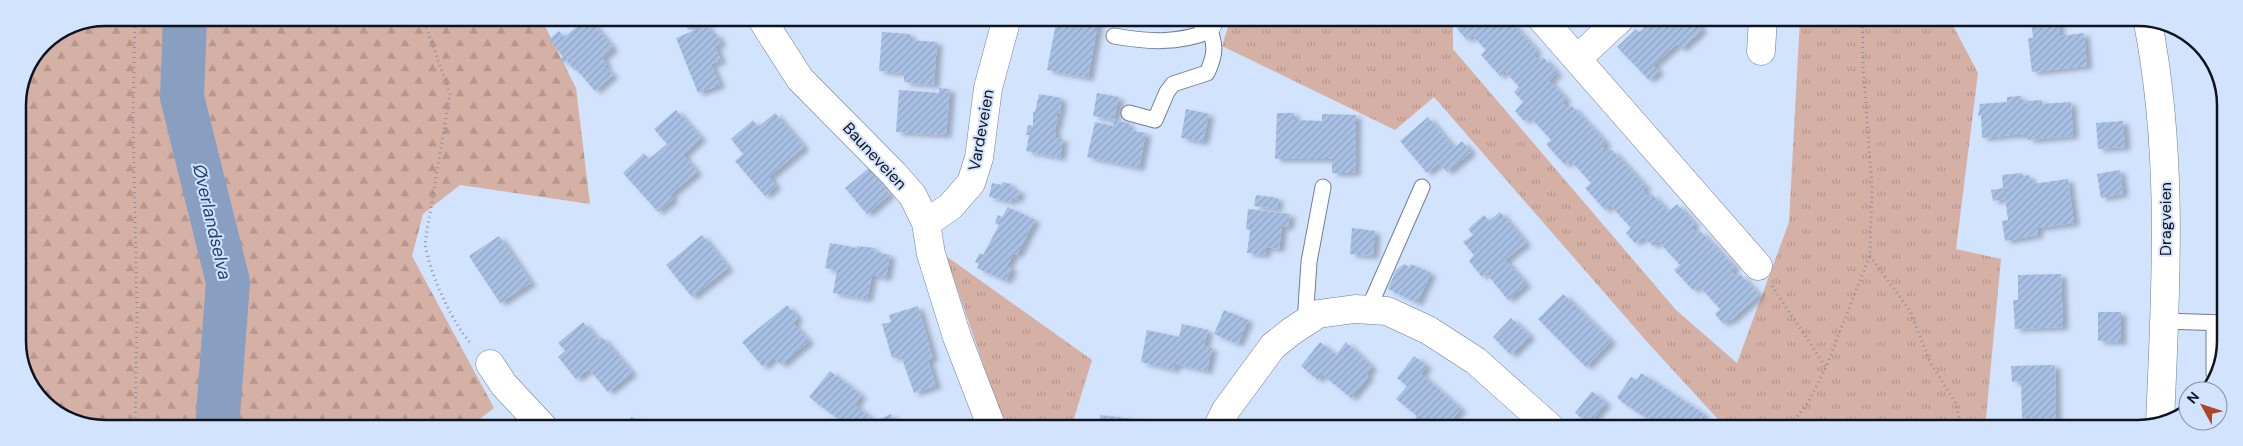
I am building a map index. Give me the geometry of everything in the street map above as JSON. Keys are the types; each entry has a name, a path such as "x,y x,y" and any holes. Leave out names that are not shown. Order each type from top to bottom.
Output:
{"street":[{"name":"Bauneveien","path":"765,26 800,79 894,174 912,196 926,223 931,254 957,337 989,420"},
{"name":"Vardeveien","path":"926,223 950,207 971,183 979,158 988,88 1005,26"},
{"path":"1549,26 1758,266"},
{"path":"1578,58 1612,26"},
{"path":"1761,51 1763,26"},
{"name":"Dragveien","path":"2149,27 2157,76 2166,205 2160,416"},
{"path":"1221,420 1226,410 1273,346 1318,314 1355,309 1386,311 1428,330 1476,361 1542,420"},
{"path":"490,364 504,385 537,420"}],"lane":[{"path":"1114,36 1170,42 1192,38 1207,26"},
{"path":"1129,113 1155,120 1167,92 1174,84 1207,73 1214,58 1214,41 1210,26"},
{"path":"1368,310 1422,187"},
{"path":"1305,323 1309,262 1323,188"},
{"path":"2164,321 2217,323"}],"path":[{"path":"134,420 137,311 133,119 135,26"},
{"path":"426,26 450,94 425,243 428,260 444,299 469,342 490,364"},
{"path":"1794,420 1808,403 1826,367 1870,255 1872,186 1862,66 1862,26"},
{"path":"1870,255 1910,311 1930,362 1956,404 1959,420"},
{"path":"1758,266 1826,367"}],"green space":[{"path":"105,26 545,26 576,88 590,204 460,185 423,214 412,256 494,408 478,420 105,420 85,417 70,412 49,397 32,371 26,341 26,105 32,75 49,49 75,32"},
{"path":"1228,26 1453,26 1453,49 1676,310 1737,363 1789,222 1800,26 1953,26 1978,73 1956,249 2001,259 1986,420 1719,420 1649,344 1434,97 1395,130 1222,46"},
{"path":"946,256 1092,360 1073,420 1002,420"}],"building":[{"path":"578,26 595,26 613,48 602,58 607,64 604,66 613,75 595,91 576,69 574,70 567,61 564,63 560,59 563,57 549,39 559,31 564,37"},
{"path":"686,26 698,26 688,30"},
{"path":"705,26 707,26 711,35 716,33 721,44 715,46 721,61 711,64 720,85 698,93 676,38"},
{"path":"1055,26 1098,26 1088,78 1047,70"},
{"path":"1460,26 1514,26 1537,51 1533,54 1539,61 1543,57 1557,73 1549,81 1566,99 1562,102 1568,109 1572,106 1606,143 1602,146 1608,152 1612,150 1646,187 1643,190 1648,197 1652,194 1668,212 1677,204 1695,224 1691,227 1697,234 1700,231 1735,268 1731,271 1737,278 1740,274 1759,295 1730,321 1729,319 1723,324 1715,314 1720,309 1699,286 1693,290 1674,270 1680,265 1658,241 1653,246 1644,237 1635,243 1626,233 1631,228 1610,205 1605,210 1585,188 1591,183 1570,160 1565,165 1546,144 1551,140 1530,117 1524,121 1515,111 1523,102 1514,92 1519,87 1505,71 1500,76 1481,55 1486,50 1472,35 1467,40 1457,29"},
{"path":"1699,26 1702,30 1681,49 1677,44 1653,65 1659,71 1649,80 1617,47 1636,29 1640,32 1645,27"},
{"path":"2032,26 2059,26 2060,36 2084,33 2087,66 2032,72 2028,38 2033,38"},
{"path":"882,32 910,34 910,40 937,42 934,85 904,82 904,73 879,71"},
{"path":"939,88 950,89 946,135 896,132 899,90 939,93"},
{"path":"1097,93 1119,97 1114,120 1093,116"},
{"path":"1039,94 1061,98 1060,114 1057,114 1057,117 1059,117 1054,132 1056,132 1055,138 1063,139 1060,158 1026,151 1029,135 1026,135 1028,125 1033,126 1033,112 1035,112"},
{"path":"2021,96 2021,100 2025,100 2026,106 2028,106 2028,101 2042,100 2042,104 2071,102 2073,136 2028,140 2028,135 1982,138 1981,115 1978,116 1980,104 2007,102 2007,97"},
{"path":"1186,109 1209,114 1203,142 1181,138"},
{"path":"676,110 701,138 683,155 697,172 670,195 673,199 658,212 623,173 644,153 649,159 667,144 654,129"},
{"path":"775,113 804,147 769,177 776,186 765,196 735,161 743,154 731,139 753,120 758,127"},
{"path":"1277,113 1294,113 1294,120 1322,121 1322,114 1356,115 1355,173 1332,173 1332,159 1275,159"},
{"path":"1428,117 1454,148 1462,141 1471,152 1447,172 1439,163 1427,173 1400,141"},
{"path":"1114,120 1129,123 1128,130 1146,133 1139,168 1087,157 1095,122 1113,126"},
{"path":"2123,121 2125,147 2098,149 2096,123"},
{"path":"869,168 890,194 867,214 845,188"},
{"path":"2120,170 2123,194 2101,198 2097,174"},
{"path":"2022,173 2023,176 2029,175 2031,184 2068,179 2074,223 2037,228 2038,235 2005,241 2002,221 2008,220 2005,199 1993,201 1991,190 2003,188 2002,175"},
{"path":"1003,182 1011,184 1011,188 1020,191 1017,200 1012,198 1011,202 989,197 992,183 1002,185"},
{"path":"1256,195 1278,198 1277,209 1254,206"},
{"path":"1008,207 1035,220 1017,255 1014,253 1007,266 1012,269 1006,281 977,268 979,264 975,262 980,253 983,255 999,225 995,223 998,215 1002,217"},
{"path":"1248,209 1290,214 1288,227 1282,226 1279,249 1266,247 1265,255 1247,253 1250,230 1246,229"},
{"path":"1500,212 1526,243 1505,260 1526,284 1508,300 1486,273 1482,277 1469,261 1474,255 1463,242 1473,235 1468,229 1484,215 1489,221"},
{"path":"1352,228 1375,231 1373,256 1350,254"},
{"path":"702,235 728,268 692,297 666,265"},
{"path":"499,236 531,283 500,303 469,256"},
{"path":"830,243 857,248 857,246 875,248 874,252 890,255 886,278 872,275 867,299 833,293 837,270 825,268"},
{"path":"1404,264 1409,267 1411,264 1431,273 1417,303 1388,289 1396,270"},
{"path":"2061,274 2063,327 2015,329 2013,300 2018,300 2018,275"},
{"path":"1563,294 1611,341 1586,367 1538,319"},
{"path":"787,305 798,318 793,323 809,341 781,365 774,357 763,367 742,342"},
{"path":"918,306 933,358 928,360 936,386 914,393 901,356 892,358 882,324 891,322 889,315"},
{"path":"1224,310 1248,320 1238,344 1214,334"},
{"path":"2098,312 2121,312 2121,342 2098,341"},
{"path":"1511,318 1530,336 1511,355 1493,337"},
{"path":"583,322 598,340 602,337 632,373 608,392 589,369 576,379 558,357 565,351 558,343"},
{"path":"1182,324 1208,330 1204,346 1212,348 1207,371 1175,364 1174,370 1141,362 1147,330 1179,337"},
{"path":"1320,342 1336,355 1346,342 1372,367 1366,374 1369,376 1351,398 1322,374 1318,380 1301,366"},
{"path":"1414,356 1427,366 1421,374 1461,409 1452,420 1417,420 1416,415 1396,399 1407,386 1397,378"},
{"path":"2055,365 2056,418 2022,419 2021,381 2012,382 2011,366"},
{"path":"830,371 861,395 855,405 874,420 839,420 809,397"},
{"path":"1641,373 1704,414 1700,420 1649,420 1617,397 1631,377 1637,380"},
{"path":"1592,391 1606,403 1592,420 1584,420 1575,413"},
{"path":"891,414 894,420 877,420"},
{"path":"1100,415 1143,420 1100,420"}],"waterway":[{"name":"Øverlandselva","path":"185,26 182,97 228,282 218,420"}]}
